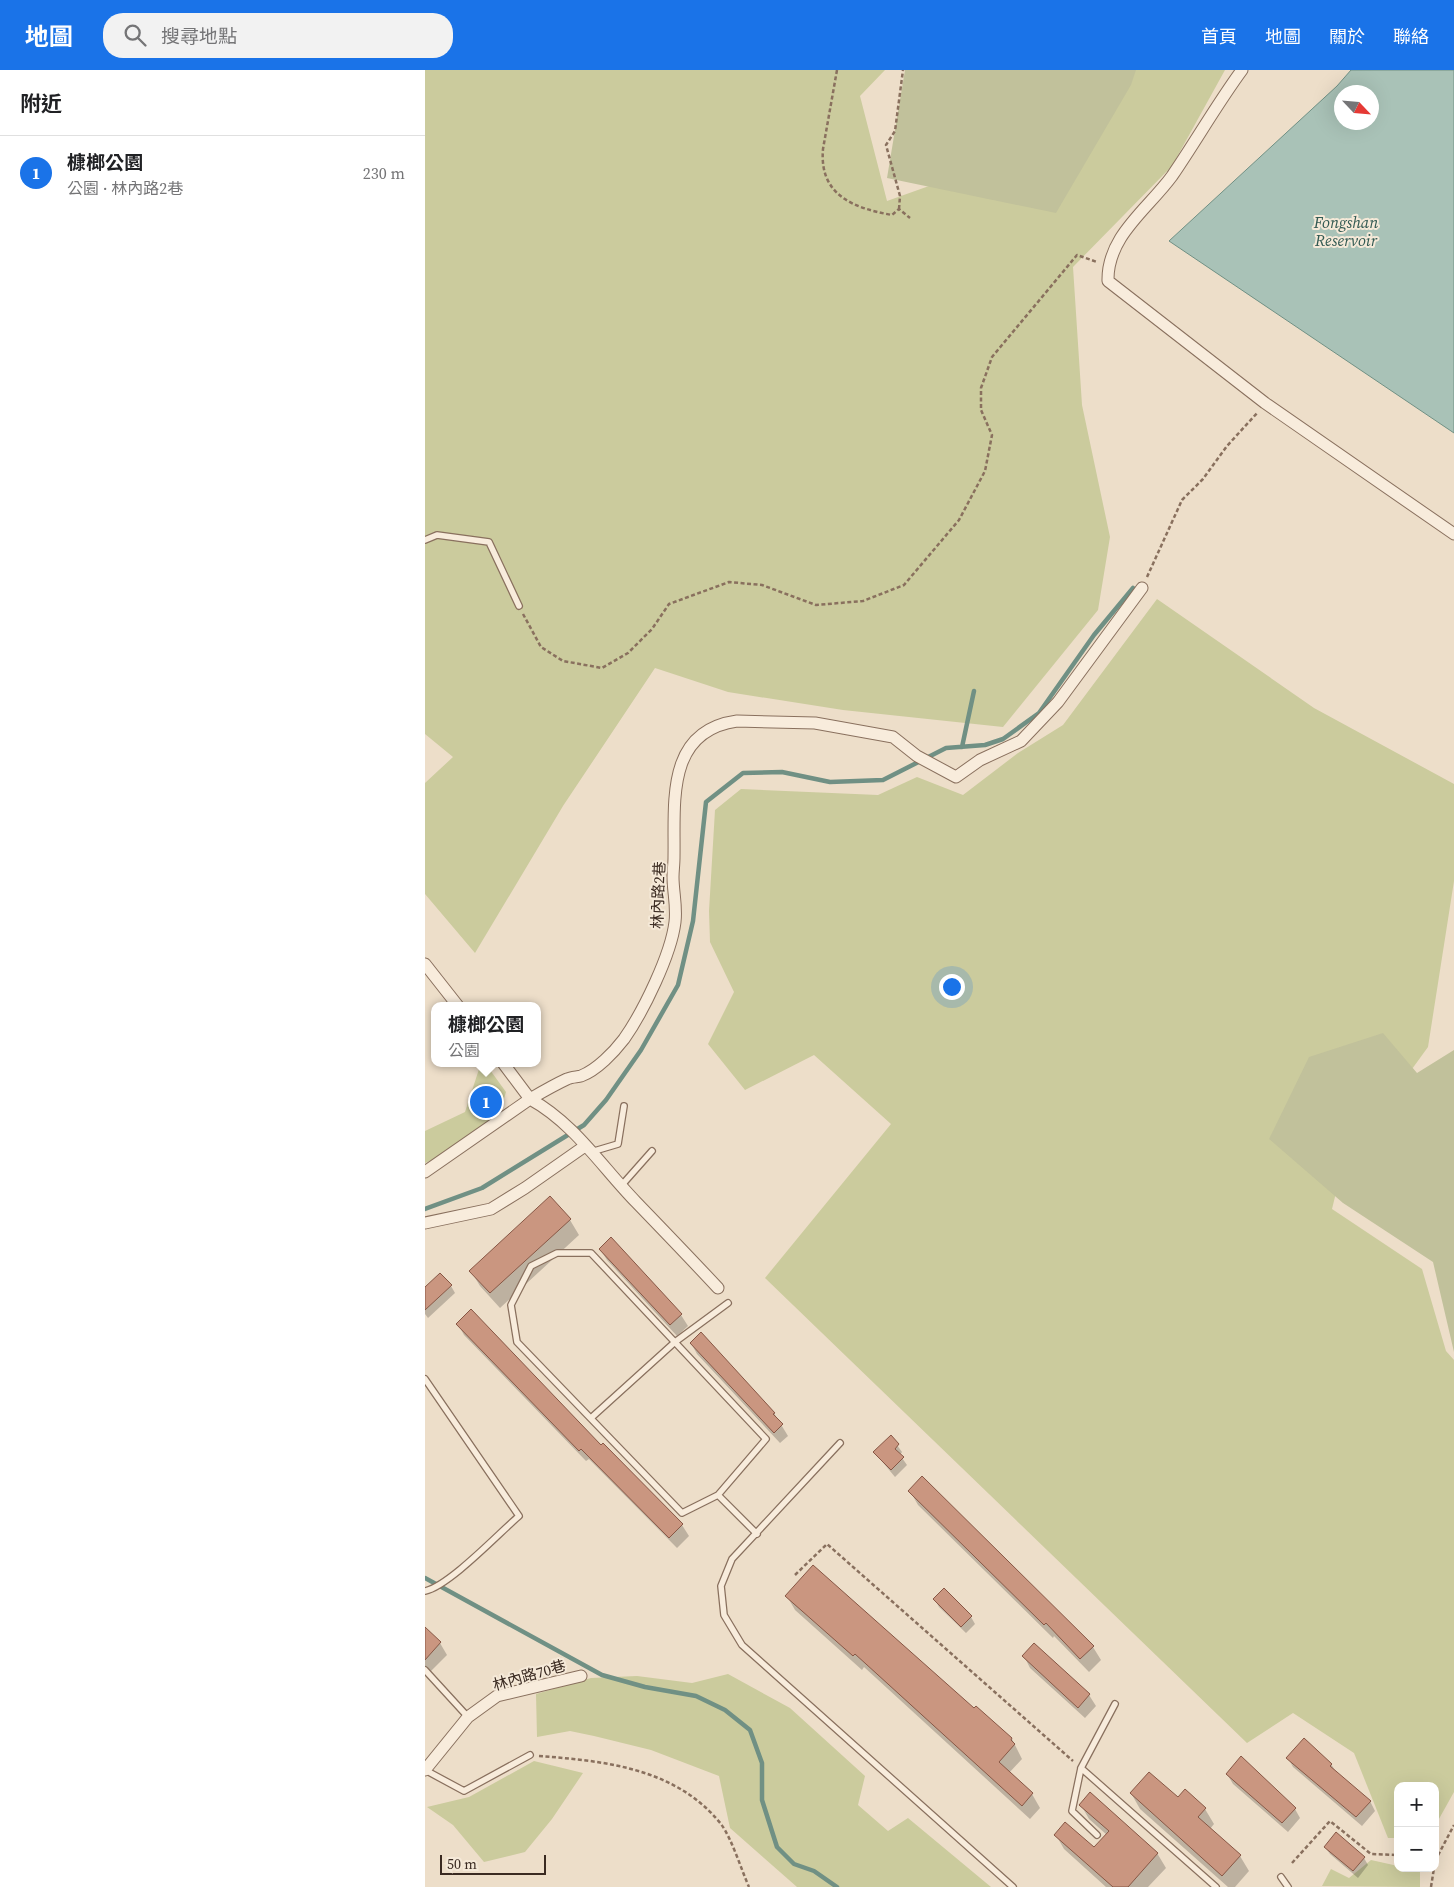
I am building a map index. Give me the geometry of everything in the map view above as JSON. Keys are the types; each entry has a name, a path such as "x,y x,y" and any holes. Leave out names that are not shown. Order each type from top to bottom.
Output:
{"street":[{"path":"1242,70 1171,177 1130,222 1108,266 1108,281 1265,403 1454,534"},
{"name":"林內路2巷","path":"425,1172 530,1099 568,1078 582,1076 604,1060 623,1040 650,994 670,943 675,923 673,829 676,782 682,761 693,742 707,730 724,722 737,721 815,723 852,729 893,738 917,756 956,777 980,760 1021,741 1058,702 1142,588"},
{"path":"425,964 455,1002"},
{"path":"506,1067 530,1099 548,1109 586,1146 621,1186 718,1288"},
{"path":"425,1223 491,1209 586,1146"},
{"name":"林內路70巷","path":"425,1770 468,1717 497,1696 581,1676"}],"lane":[{"path":"425,540 437,535 489,542 519,606"},
{"path":"586,1146 618,1144 625,1106"},
{"path":"621,1186 651,1151"},
{"path":"557,1253 591,1253 675,1342 765,1439 718,1495 682,1513 517,1342 511,1305 531,1266 557,1253"},
{"path":"591,1418 675,1342 728,1303"},
{"path":"425,1379 519,1516 443,1581 428,1591"},
{"path":"840,1443 732,1560 721,1586 724,1615 742,1645 1013,1887"},
{"path":"718,1495 757,1534"},
{"path":"425,1670 468,1717"},
{"path":"1097,1835 1072,1811 1081,1768 1115,1704"},
{"path":"425,1770 464,1791 530,1755"},
{"path":"1081,1768 1216,1887"},
{"path":"1281,1877 1288,1887"}],"path":[{"path":"837,70 823,149 822,162 825,178 835,192 852,204 866,210 892,215 899,209 900,196 887,145 895,131 903,70"},
{"path":"899,209 910,218"},
{"path":"519,606 541,647 563,661 602,668 629,653 652,629 669,604 729,582 762,584 816,605 863,601 904,585 959,520 985,471 992,435 981,410 981,388 992,357 1077,255 1108,266"},
{"path":"1142,588 1182,500 1203,479 1227,446 1265,403"},
{"path":"795,1575 827,1544 1081,1768"},
{"path":"530,1755 575,1759 643,1770 687,1792 721,1824 749,1887"},
{"path":"1292,1863 1330,1821 1371,1854 1394,1855"},
{"path":"1439,1853 1454,1825"},
{"path":"1431,1887 1433,1872"}],"green space":[{"path":"425,70 885,70 860,96 887,201 1052,142 1095,70 1225,70 1172,166 1073,267 1082,405 1110,537 1098,610 1003,727 843,710 728,692 655,668 563,806 475,953 425,894 425,783 453,757 425,734"},
{"path":"905,70 1136,70 1131,85 1056,213 887,178"},
{"path":"1157,599 1314,708 1454,784 1454,881 1428,1047 1343,1164 1332,1209 1422,1269 1446,1351 1454,1360 1454,1792 1439,1819 1439,1782 1394,1782 1394,1838 1388,1838 1354,1753 1293,1713 1247,1743 765,1278 891,1124 814,1055 745,1090 708,1044 734,992 710,942 709,911 715,810 741,789 878,795 917,777 963,795 1018,753 1063,725"},
{"path":"1383,1033 1417,1073 1454,1050 1454,1352 1433,1262 1343,1203 1269,1139 1309,1057"},
{"path":"480,1067 488,1067 506,1092 500,1112 443,1155 425,1163 425,1131 465,1112"},
{"path":"728,1674 790,1708 865,1776 858,1805 888,1831 908,1818 991,1887 797,1887 730,1828 719,1776 651,1750 594,1736 570,1731 537,1737 536,1694 591,1678 637,1676 692,1683"},
{"path":"534,1761 583,1773 552,1819 525,1852 484,1862 453,1825 427,1807 469,1797"},
{"path":"1371,1860 1394,1865 1394,1872 1420,1872 1420,1887 1322,1886 1331,1869 1349,1878"}],"water":[{"name":"Fongshan Reservoir","path":"1351,70 1454,70 1454,433 1169,241 1334,89 1334,130 1379,130 1379,85 1338,85"}],"building":[{"path":"550,1196 571,1219 490,1293 469,1271"},
{"path":"611,1237 682,1314 670,1325 599,1249"},
{"path":"440,1273 452,1285 425,1310 425,1287"},
{"path":"471,1309 601,1445 603,1443 683,1524 669,1538 581,1449 579,1451 456,1324"},
{"path":"701,1332 783,1424 774,1433 690,1343"},
{"path":"891,1435 899,1444 895,1449 904,1457 891,1470 873,1452"},
{"path":"922,1476 1094,1646 1080,1659 1046,1623 1044,1625 908,1491"},
{"path":"813,1565 974,1708 976,1706 1012,1738 1011,1740 1015,1744 999,1762 1033,1793 1022,1806 855,1654 853,1656 785,1596"},
{"path":"944,1588 972,1616 961,1627 933,1599"},
{"path":"425,1627 441,1642 425,1660"},
{"path":"1034,1643 1090,1694 1078,1708 1022,1656"},
{"path":"1304,1738 1332,1764 1330,1766 1371,1801 1356,1817 1286,1758"},
{"path":"1241,1756 1296,1808 1282,1823 1226,1774"},
{"path":"1149,1772 1178,1797 1185,1789 1206,1808 1198,1817 1241,1855 1222,1876 1130,1793"},
{"path":"1090,1792 1158,1853 1128,1887 1113,1887 1054,1835 1065,1822 1094,1847 1109,1831 1079,1805"},
{"path":"1336,1832 1365,1857 1353,1871 1324,1847"}],"waterway":[{"path":"425,1209 482,1188 584,1125 606,1100 641,1050 678,985 693,921 706,802 743,773 782,772 830,782 883,780 946,748 985,745 1003,739 1039,713 1094,635 1133,588"},
{"path":"962,747 974,691"},
{"path":"425,1578 602,1675 645,1687 696,1696 725,1710 750,1730 762,1763 762,1800 777,1847 794,1864 814,1871 837,1887"}],"place":[{"name":"槺榔公園","path":"486,1102"}]}
